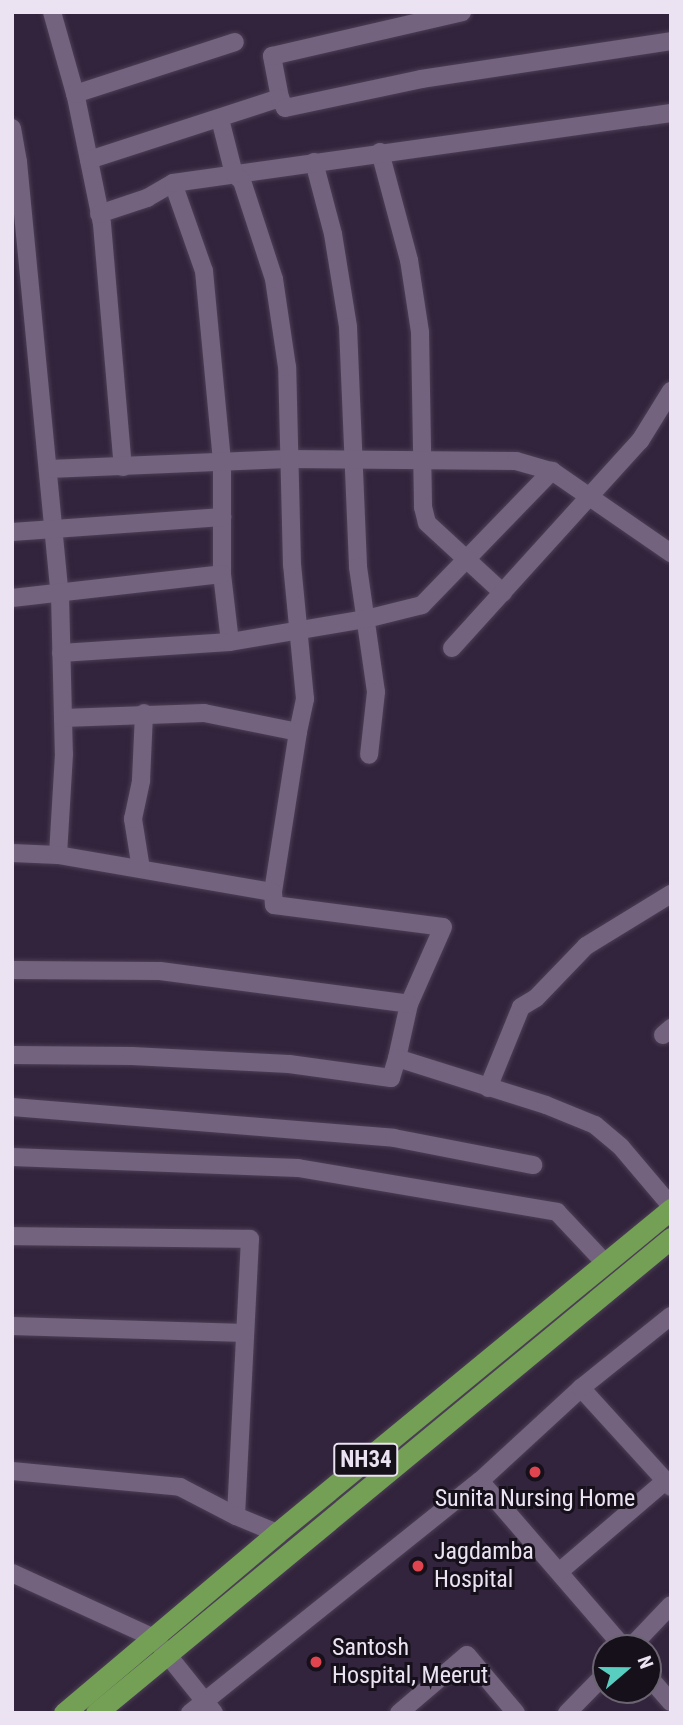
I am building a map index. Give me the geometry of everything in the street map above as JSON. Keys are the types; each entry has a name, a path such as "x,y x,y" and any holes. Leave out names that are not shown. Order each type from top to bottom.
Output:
{"highway":[{"name":"NH34","path":"64,1713 277,1533 606,1264 668,1222"},
{"name":"NH34","path":"96,1713 528,1359 668,1222"},
{"path":"513,1340 528,1359"},
{"path":"431,1407 447,1426"},
{"path":"354,1470 370,1489"}],"street":[{"path":"52,12 75,94 99,214 123,467"},
{"path":"462,12 272,56 280,98 285,108 421,79 671,41"},
{"path":"75,94 235,42"},
{"path":"89,160 280,98"},
{"path":"99,214 147,198 173,183 671,113"},
{"path":"12,1055 132,1056 247,1062 391,1078 409,1004 443,927 274,905 272,892 305,699 292,565 287,367 274,279 242,181 234,174 220,119"},
{"path":"12,128 18,209 49,469 60,595 63,718 58,855"},
{"path":"380,152 409,260 420,332 423,507 427,523 466,562 503,593"},
{"path":"314,162 333,234 348,327 358,567 376,692 369,755"},
{"path":"173,183 204,271 222,462 222,574 229,642"},
{"path":"452,648 639,441 671,391"},
{"path":"49,469 288,459 516,461 552,471 671,553"},
{"path":"61,653 229,642 300,632 422,605 552,471"},
{"path":"12,532 222,517"},
{"path":"12,598 60,595 222,574"},
{"path":"141,869 133,819 141,780 145,713"},
{"path":"63,718 204,713 298,732"},
{"path":"12,853 58,855 272,892"},
{"path":"488,1088 522,1007 536,998 586,946 671,894"},
{"path":"12,970 160,971 409,1004"},
{"path":"397,1058 546,1105 594,1125 621,1147 668,1222"},
{"path":"12,1107 394,1138 533,1165"},
{"path":"12,1157 298,1168 557,1212 606,1264"},
{"path":"12,1236 250,1239 236,1516"},
{"path":"12,1573 153,1638 169,1654 203,1709 480,1480 581,1388 671,1316"},
{"path":"12,1326 245,1333"},
{"path":"559,1572 668,1484 581,1388"},
{"path":"12,1471 180,1487 236,1516 277,1533"},
{"path":"480,1480 612,1634"},
{"path":"643,1634 671,1605"},
{"path":"399,1713 467,1656 516,1713"},
{"path":"568,1713 592,1688"}],"place":[{"name":"Sunita Nursing Home","path":"535,1472"},
{"name":"Jagdamba Hospital","path":"418,1566"},
{"name":"Santosh Hospital, Meerut","path":"316,1662"}]}
